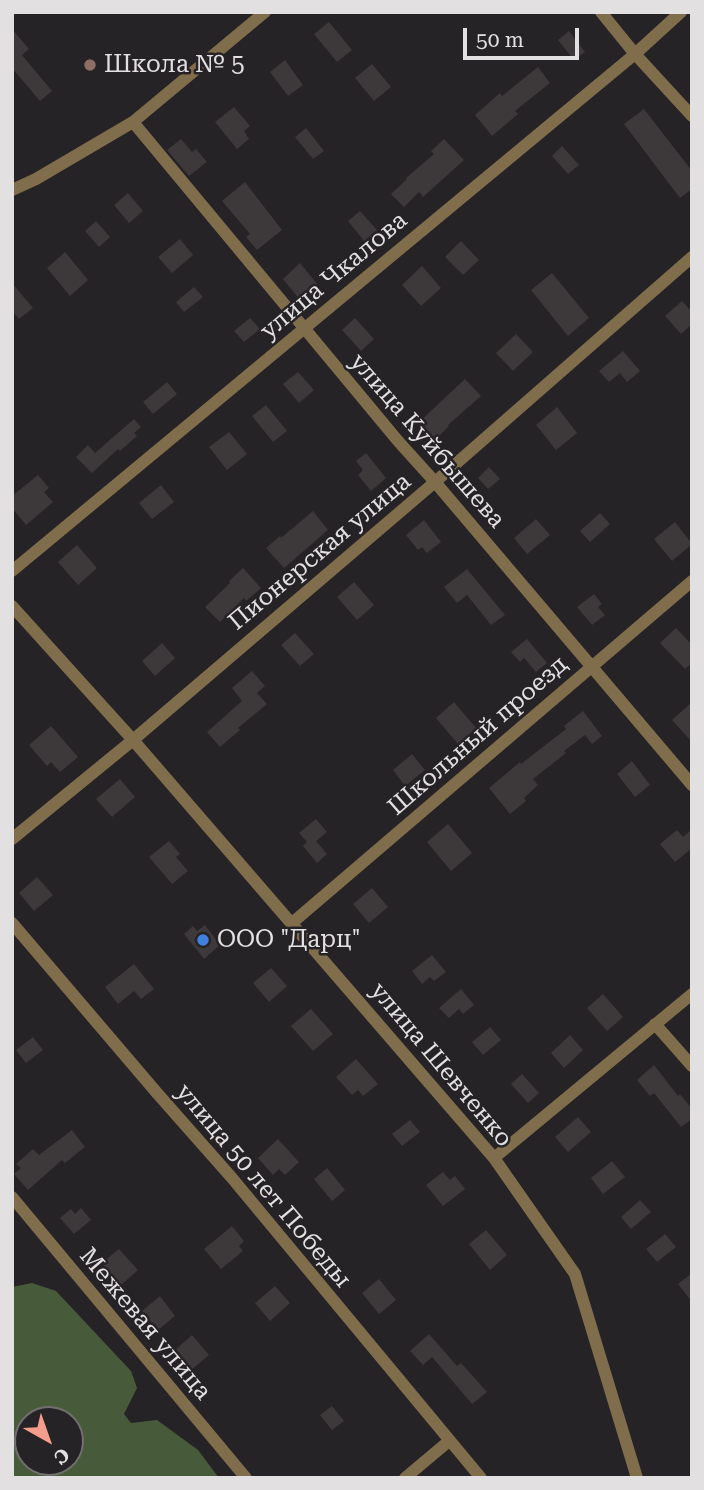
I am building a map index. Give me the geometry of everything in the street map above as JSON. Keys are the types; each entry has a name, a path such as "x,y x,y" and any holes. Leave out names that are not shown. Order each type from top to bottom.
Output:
{"street":[{"path":"12,190 36,179 132,122 265,12"},
{"path":"601,12 692,116"},
{"name":"улица Чкалова","path":"12,570 635,54 681,12"},
{"name":"улица Куйбышева","path":"132,122 398,441 692,785"},
{"name":"Пионерская улица","path":"12,839 133,740 435,482 692,257"},
{"name":"Школьный проезд","path":"292,923 692,581"},
{"name":"улица Шевченко","path":"12,606 133,740 494,1158 575,1274 637,1478"},
{"name":"улица 50 лет Победы","path":"12,923 232,1178 481,1478"},
{"path":"494,1158 692,994"},
{"path":"655,1024 692,1066"},
{"name":"Межевая улица","path":"12,1197 246,1478"},
{"path":"405,1478 449,1441"}],"green space":[{"path":"32,1283 56,1291 131,1371 137,1388 124,1414 131,1423 157,1420 198,1450 219,1478 12,1478 12,1287"}],"building":[{"path":"329,22 352,50 337,62 314,34"},
{"path":"12,29 29,49 22,55 52,91 40,101 12,68"},
{"path":"569,31 585,52 574,60 558,40"},
{"path":"285,60 303,85 288,96 270,72"},
{"path":"372,64 391,87 374,101 355,78"},
{"path":"538,67 550,83 515,111 518,114 492,136 475,115 500,93 502,96"},
{"path":"234,107 250,126 244,131 249,139 237,149 215,122"},
{"path":"644,109 692,171 692,189 680,198 624,124"},
{"path":"306,128 324,151 313,159 295,137"},
{"path":"181,139 192,152 196,149 207,162 189,176 167,150"},
{"path":"444,139 464,160 423,197 419,192 404,207 391,194 434,154 431,151"},
{"path":"562,146 579,165 568,174 552,156"},
{"path":"245,182 282,230 257,250 246,237 250,234 222,201"},
{"path":"128,193 143,211 129,223 114,205"},
{"path":"360,211 377,230 364,241 348,221"},
{"path":"96,221 110,237 99,247 85,231"},
{"path":"180,239 193,255 172,273 158,257"},
{"path":"461,241 479,260 463,275 445,257"},
{"path":"65,252 88,280 70,296 47,268"},
{"path":"300,263 318,285 300,300 283,279"},
{"path":"422,266 441,288 421,306 402,285"},
{"path":"552,273 589,318 568,336 531,290"},
{"path":"12,283 33,308 19,319 12,311"},
{"path":"194,287 203,297 184,312 176,302"},
{"path":"682,301 692,312 692,324 681,334 665,316"},
{"path":"250,318 260,329 244,342 234,331"},
{"path":"355,318 374,339 361,351 342,330"},
{"path":"516,334 533,352 513,371 496,353"},
{"path":"623,351 640,371 627,382 620,373 609,382 599,371"},
{"path":"298,372 314,390 299,403 283,384"},
{"path":"465,379 481,396 434,441 418,423"},
{"path":"167,382 177,394 153,414 143,402"},
{"path":"266,405 287,431 273,442 252,416"},
{"path":"557,407 577,433 556,450 536,425"},
{"path":"134,419 141,427 134,433 137,436 92,473 76,457 88,445 95,453"},
{"path":"229,432 247,454 227,470 209,447"},
{"path":"366,453 386,478 371,491 358,475 363,470 356,461"},
{"path":"489,467 500,479 488,489 478,478"},
{"path":"38,475 49,488 44,492 53,502 26,525 12,508 12,496"},
{"path":"161,485 174,502 152,519 139,503"},
{"path":"313,511 328,530 284,568 266,548"},
{"path":"600,513 610,524 590,542 580,531"},
{"path":"536,519 550,535 527,554 514,538"},
{"path":"424,520 441,542 427,553 422,547 418,550 406,535"},
{"path":"675,522 692,544 672,561 654,539"},
{"path":"77,545 97,568 78,585 58,562"},
{"path":"243,568 261,588 246,601 244,598 220,622 205,607"},
{"path":"467,569 505,615 491,625 467,595 457,603 444,587"},
{"path":"354,582 374,605 357,620 337,597"},
{"path":"594,594 602,604 598,607 605,615 592,625 577,607"},
{"path":"676,628 692,645 692,663 685,669 660,643"},
{"path":"295,633 314,654 300,666 281,645"},
{"path":"527,639 547,663 536,672 524,658 520,662 511,652"},
{"path":"162,643 175,658 155,676 142,661"},
{"path":"252,671 265,686 257,693 267,704 220,747 207,732 242,701 232,688"},
{"path":"454,702 476,728 458,744 436,718"},
{"path":"692,702 692,742 672,720"},
{"path":"583,711 602,736 592,744 585,735 564,751 566,753 533,779 538,785 524,798 526,801 510,814 489,788 566,729 564,726"},
{"path":"51,726 78,757 60,772 51,762 47,766 29,745"},
{"path":"412,754 425,770 405,786 393,770"},
{"path":"632,761 650,785 635,797 617,774"},
{"path":"120,779 135,797 112,817 96,799"},
{"path":"316,819 327,832 316,841 327,854 317,863 303,846 307,842 299,833"},
{"path":"448,824 472,853 451,871 427,842"},
{"path":"692,829 692,848 675,862 660,844 677,830 683,837"},
{"path":"169,841 180,854 176,857 188,871 172,884 149,857"},
{"path":"37,877 53,895 34,911 19,893"},
{"path":"372,888 388,907 369,923 353,904"},
{"path":"205,925 220,945 204,959 184,934 193,926 197,931"},
{"path":"432,955 446,972 434,981 430,977 422,984 412,971"},
{"path":"134,964 154,989 141,999 134,991 118,1004 105,987"},
{"path":"271,968 287,986 269,1002 253,983"},
{"path":"461,989 474,1005 463,1014 459,1009 449,1018 439,1008"},
{"path":"603,994 623,1017 607,1031 587,1008"},
{"path":"311,1009 333,1034 313,1051 291,1026"},
{"path":"490,1027 501,1040 483,1055 472,1042"},
{"path":"570,1035 583,1050 564,1068 551,1053"},
{"path":"33,1037 43,1050 26,1063 16,1050"},
{"path":"356,1059 378,1084 363,1096 358,1090 352,1095 336,1077"},
{"path":"654,1065 692,1109 692,1119 681,1127 654,1093 650,1096 637,1080"},
{"path":"522,1074 539,1093 528,1103 511,1084"},
{"path":"578,1117 591,1132 568,1152 555,1137"},
{"path":"410,1120 420,1132 402,1146 392,1134"},
{"path":"72,1130 85,1147 65,1163 62,1160 28,1190 14,1174 21,1168 16,1164 33,1149 39,1155"},
{"path":"278,1139 299,1162 285,1175 279,1169 273,1175 258,1158"},
{"path":"612,1161 625,1177 603,1194 591,1178"},
{"path":"327,1168 345,1190 332,1201 314,1179"},
{"path":"443,1172 450,1180 455,1176 465,1189 443,1206 426,1185"},
{"path":"640,1200 651,1212 631,1229 621,1217"},
{"path":"81,1208 91,1220 74,1234 60,1218 71,1209 75,1214"},
{"path":"232,1226 244,1241 239,1246 243,1251 221,1269 204,1249"},
{"path":"486,1230 507,1255 490,1270 469,1244"},
{"path":"665,1234 676,1247 657,1262 646,1249"},
{"path":"119,1249 138,1270 121,1285 102,1263"},
{"path":"692,1273 692,1302 678,1284"},
{"path":"379,1279 396,1300 379,1314 362,1293"},
{"path":"275,1286 290,1303 270,1321 255,1303"},
{"path":"160,1296 175,1316 158,1330 142,1311"},
{"path":"429,1334 457,1366 461,1363 487,1392 472,1404 432,1357 423,1365 410,1351"},
{"path":"192,1335 209,1355 190,1371 173,1352"},
{"path":"332,1406 344,1421 332,1430 320,1415"}],"place":[{"name":"Школа № 5","path":"90,65"},
{"name":"ООО \"Дарц\"","path":"203,940"}]}
